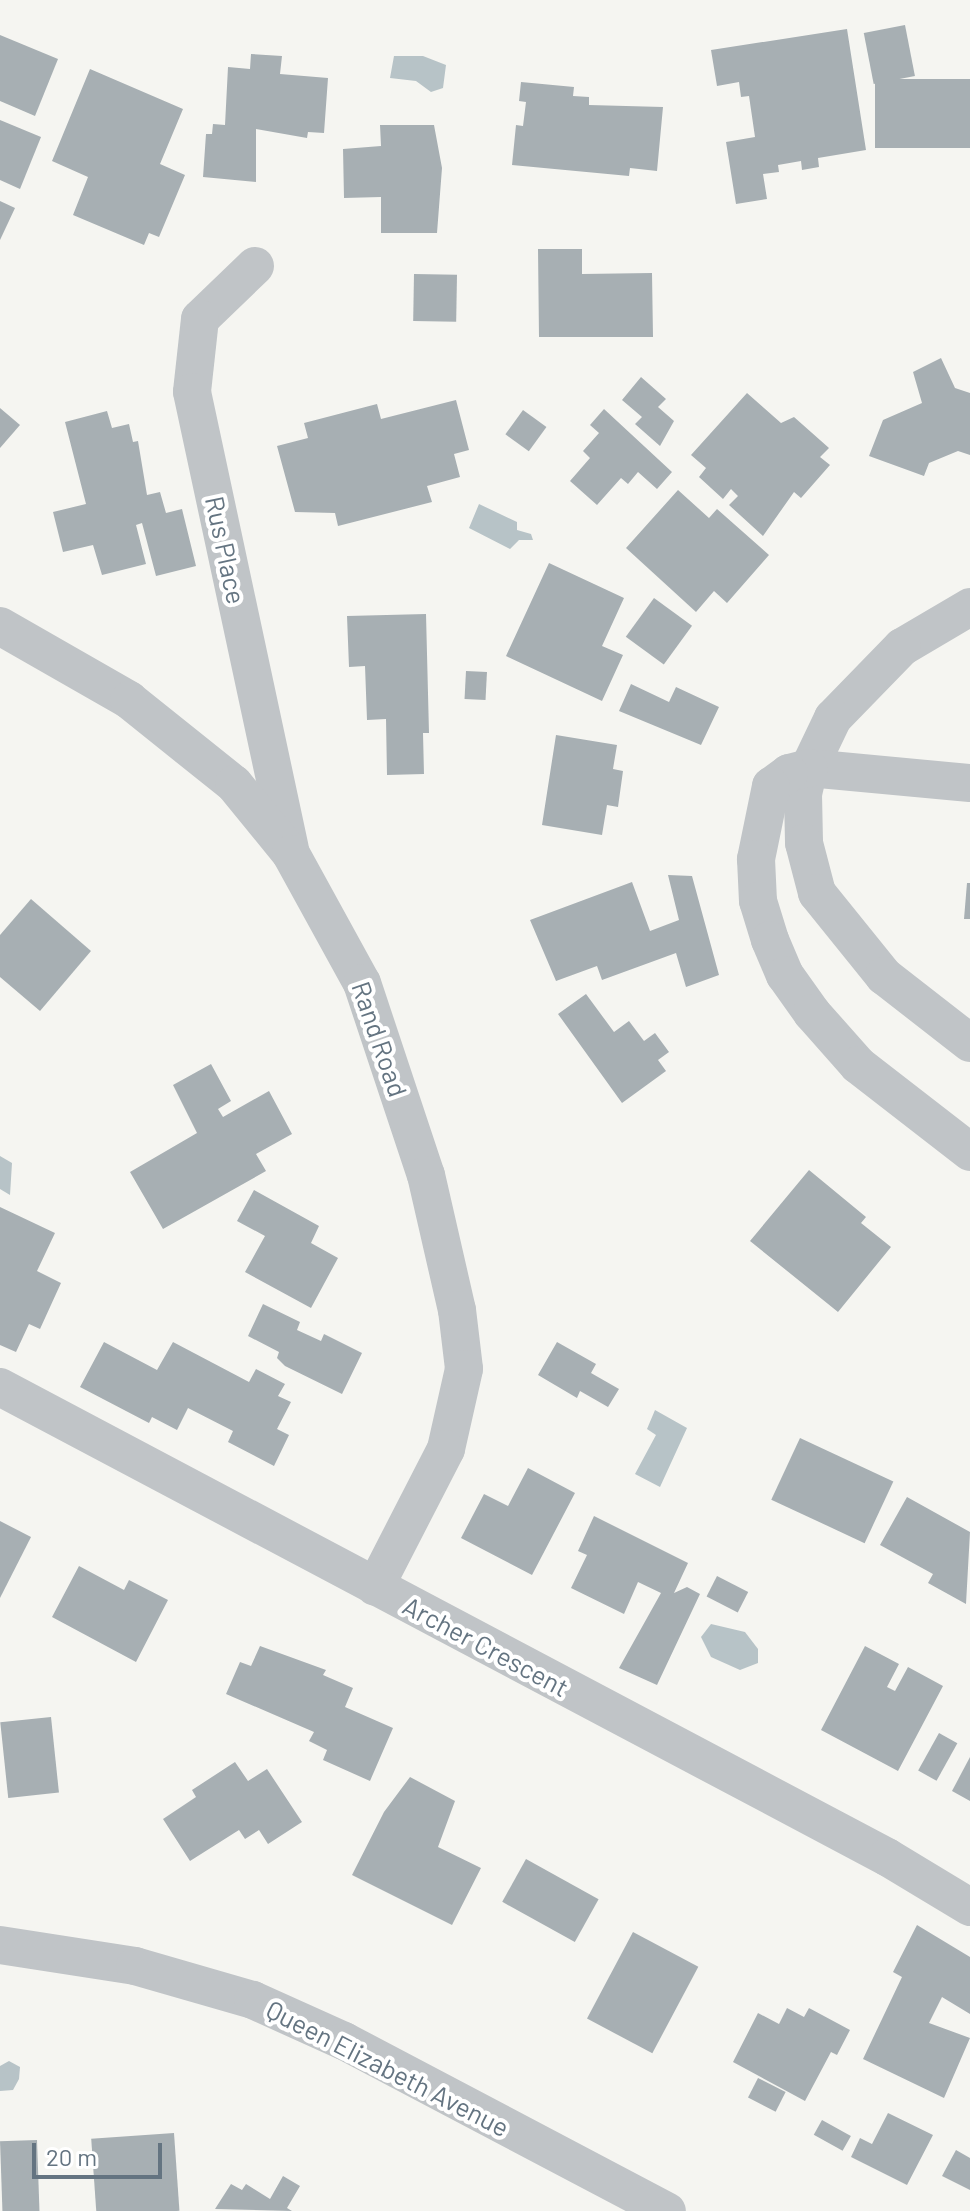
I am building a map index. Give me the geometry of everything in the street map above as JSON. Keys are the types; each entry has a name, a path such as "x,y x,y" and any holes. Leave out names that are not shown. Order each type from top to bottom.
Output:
{"street":[{"name":"Rus Place","path":"255,266 200,319 192,392 291,854"},
{"path":"970,607 902,647 833,718 809,768 804,843 817,893 884,976 970,1043"},
{"name":"Rand Road","path":"0,626 129,700 234,784 291,854 362,983 426,1175 459,1325 464,1369 446,1449 375,1587"},
{"path":"970,783 809,768 782,777 766,799 756,859 758,901 770,940 785,975 812,1013 858,1065 970,1152"},
{"name":"Archer Crescent","path":"0,1387 887,1857 970,1907"},
{"name":"Queen Elizabeth Avenue","path":"0,1945 135,1966 253,2000 344,2041 667,2211"}],"shaded area":[{"path":"394,56 423,56 446,65 443,88 431,92 416,81 390,78"},
{"path":"479,504 517,522 517,530 531,534 533,540 519,540 510,549 469,528"},
{"path":"0,1156 12,1163 10,1195 0,1189"},
{"path":"655,1410 687,1428 660,1487 635,1474 656,1435 647,1429"},
{"path":"711,1624 745,1632 758,1649 758,1663 740,1670 711,1657 701,1637"},
{"path":"9,2061 20,2067 19,2079 13,2090 0,2091 0,2066"}],"building":[{"path":"905,25 915,76 874,84 864,33"},
{"path":"847,29 866,150 818,158 819,167 802,170 801,161 778,165 779,172 763,174 767,199 736,204 726,142 755,137 749,96 741,97 739,82 717,86 711,50"},
{"path":"0,35 58,59 35,116 0,101"},
{"path":"251,54 282,56 280,74 328,78 324,133 308,132 307,138 256,129 256,182 203,177 206,134 212,134 213,124 225,125 228,67 250,69"},
{"path":"90,69 183,109 160,164 185,175 159,237 149,233 144,245 73,215 88,177 52,161"},
{"path":"875,79 970,79 970,148 875,148"},
{"path":"521,82 574,87 573,96 589,97 589,105 663,107 657,171 630,168 629,176 512,165 516,125 523,126 526,102 519,101"},
{"path":"0,120 41,137 20,189 0,180"},
{"path":"380,125 434,125 442,168 437,233 381,233 381,197 344,198 343,149 381,146"},
{"path":"0,201 15,208 0,240"},
{"path":"538,249 582,249 582,274 652,273 653,337 539,337"},
{"path":"414,274 457,275 456,322 413,321"},
{"path":"941,358 955,388 970,393 970,455 958,451 929,463 924,476 869,456 883,420 922,403 913,372"},
{"path":"641,377 666,399 658,407 674,421 660,446 635,424 642,417 622,400"},
{"path":"747,393 781,423 794,417 829,448 820,457 830,465 801,498 794,492 763,536 729,505 738,496 731,489 723,499 699,477 706,468 691,455"},
{"path":"456,400 469,450 454,454 460,477 427,486 432,502 338,526 335,513 295,512 277,446 308,438 304,423 377,404 381,419"},
{"path":"0,408 20,425 0,448"},
{"path":"604,409 672,472 657,489 638,472 628,484 621,478 597,505 570,481 590,458 583,451 599,433 590,425"},
{"path":"523,410 546,427 529,451 505,434"},
{"path":"107,411 112,428 129,424 133,442 138,441 147,495 160,492 166,513 182,509 196,566 156,576 142,523 136,525 146,564 102,575 93,545 63,552 53,512 86,504 65,422"},
{"path":"678,490 709,518 717,509 769,555 727,603 714,591 696,612 626,548"},
{"path":"549,563 624,598 602,646 623,655 602,701 506,656"},
{"path":"654,598 692,626 664,664 626,637"},
{"path":"426,614 429,733 423,733 424,774 387,775 386,719 367,720 365,666 349,667 347,616"},
{"path":"466,671 487,672 486,700 465,699"},
{"path":"631,684 669,702 676,687 719,707 701,745 619,711"},
{"path":"556,735 617,745 613,769 623,771 618,807 607,805 602,835 542,825"},
{"path":"668,875 692,876 719,975 686,987 676,953 602,980 597,966 556,981 530,920 632,882 650,931 679,920"},
{"path":"967,883 970,883 970,919 964,919"},
{"path":"31,899 91,951 40,1011 0,977 0,935"},
{"path":"586,994 614,1032 629,1021 644,1041 655,1033 669,1052 658,1060 666,1071 622,1103 558,1014"},
{"path":"211,1064 231,1101 218,1109 223,1117 269,1091 292,1134 256,1154 266,1171 163,1229 130,1172 197,1133 173,1085"},
{"path":"809,1170 866,1217 861,1223 891,1247 838,1312 750,1241"},
{"path":"254,1190 319,1226 311,1243 338,1258 311,1308 245,1272 265,1236 237,1221"},
{"path":"0,1207 55,1233 37,1271 61,1283 40,1329 29,1324 16,1352 0,1345"},
{"path":"263,1304 300,1322 297,1330 321,1341 324,1334 362,1353 342,1394 285,1366 277,1358 279,1352 248,1336"},
{"path":"104,1342 157,1370 173,1342 249,1382 256,1369 285,1384 278,1396 291,1402 277,1429 289,1435 274,1466 228,1442 233,1431 188,1408 177,1430 152,1417 149,1423 80,1387"},
{"path":"557,1342 596,1364 591,1373 619,1389 608,1407 580,1391 577,1398 538,1375"},
{"path":"800,1438 893,1482 865,1543 771,1500"},
{"path":"528,1468 575,1493 532,1575 461,1538 484,1494 508,1506"},
{"path":"907,1497 970,1532 966,1604 928,1583 933,1574 880,1545"},
{"path":"594,1516 688,1563 674,1593 687,1587 700,1594 657,1685 619,1668 661,1593 638,1582 624,1614 571,1588 587,1555 578,1551"},
{"path":"0,1521 31,1537 0,1598"},
{"path":"79,1566 124,1590 129,1580 168,1600 136,1662 52,1617"},
{"path":"717,1576 748,1592 738,1612 707,1596"},
{"path":"260,1646 326,1670 323,1675 353,1688 345,1707 393,1728 370,1781 323,1760 327,1750 309,1741 314,1732 226,1694 240,1662 251,1666"},
{"path":"865,1646 899,1664 887,1687 895,1691 908,1667 943,1686 898,1771 821,1730"},
{"path":"51,1717 59,1793 8,1798 0,1722"},
{"path":"939,1733 957,1743 937,1781 918,1771"},
{"path":"970,1757 970,1801 952,1791"},
{"path":"235,1762 248,1781 267,1769 302,1822 268,1844 259,1830 245,1839 239,1830 190,1861 163,1819 196,1797 192,1790"},
{"path":"410,1777 455,1801 438,1847 481,1868 452,1925 352,1875 384,1812"},
{"path":"526,1859 599,1899 575,1942 502,1902"},
{"path":"917,1925 970,1957 970,2014 942,1997 929,2023 970,2038 944,2098 863,2059 902,1977 893,1972"},
{"path":"633,1932 698,1967 652,2053 587,2019"},
{"path":"787,2008 804,2017 809,2008 850,2030 837,2055 831,2052 805,2101 733,2062 758,2013 779,2024"},
{"path":"758,2078 786,2092 776,2112 748,2098"},
{"path":"888,2113 933,2135 907,2185 851,2157 860,2138 872,2144"},
{"path":"822,2120 851,2136 843,2151 814,2135"},
{"path":"174,2133 179,2211 96,2211 91,2139"},
{"path":"37,2140 39,2211 2,2211 0,2141"},
{"path":"956,2150 970,2158 970,2190 942,2176"},
{"path":"283,2176 300,2186 287,2208 292,2211 215,2209 231,2184 242,2190 246,2184 270,2199"}]}
